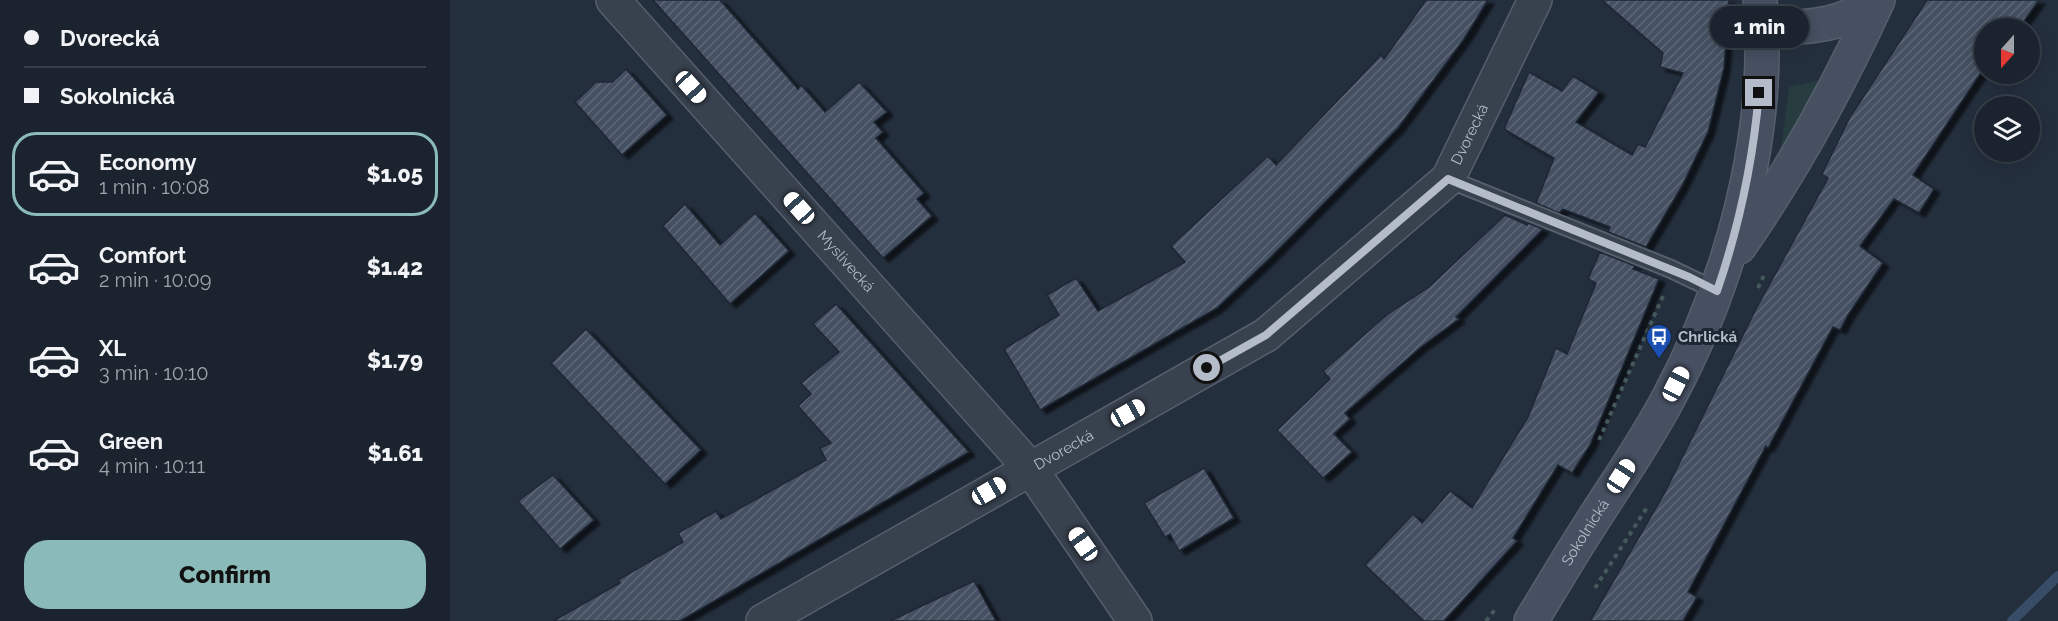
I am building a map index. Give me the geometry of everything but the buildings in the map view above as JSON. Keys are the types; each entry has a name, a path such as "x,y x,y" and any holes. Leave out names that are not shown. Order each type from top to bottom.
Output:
{"main road":[{"path":"1761,14 1814,26 1832,22 1859,11 1876,0"},
{"path":"1720,279 1781,184 1854,52 1876,0"},
{"name":"Sokolnická","path":"1531,621 1668,399 1701,331 1720,279 1750,170 1757,114 1761,14"}],"street":[{"name":"Myslivecká","path":"614,0 1030,468 1135,621"},
{"name":"Dvorecká","path":"763,621 1266,335 1448,179 1535,0"}],"lane":[{"path":"1448,179 1671,269 1720,279"}],"path":[{"path":"1596,447 1668,286 1671,269"},
{"path":"1486,621 1498,606"}],"green space":[{"path":"1820,81 1780,157 1789,87"}],"waterway":[{"path":"2012,621 2058,576"}],"place":[{"name":"Chrlická","path":"1659,360"}],"route":[{"path":"1207,368 1266,335 1448,179 1689,277 1717,291 1734,237 1750,170 1759,93"}]}
